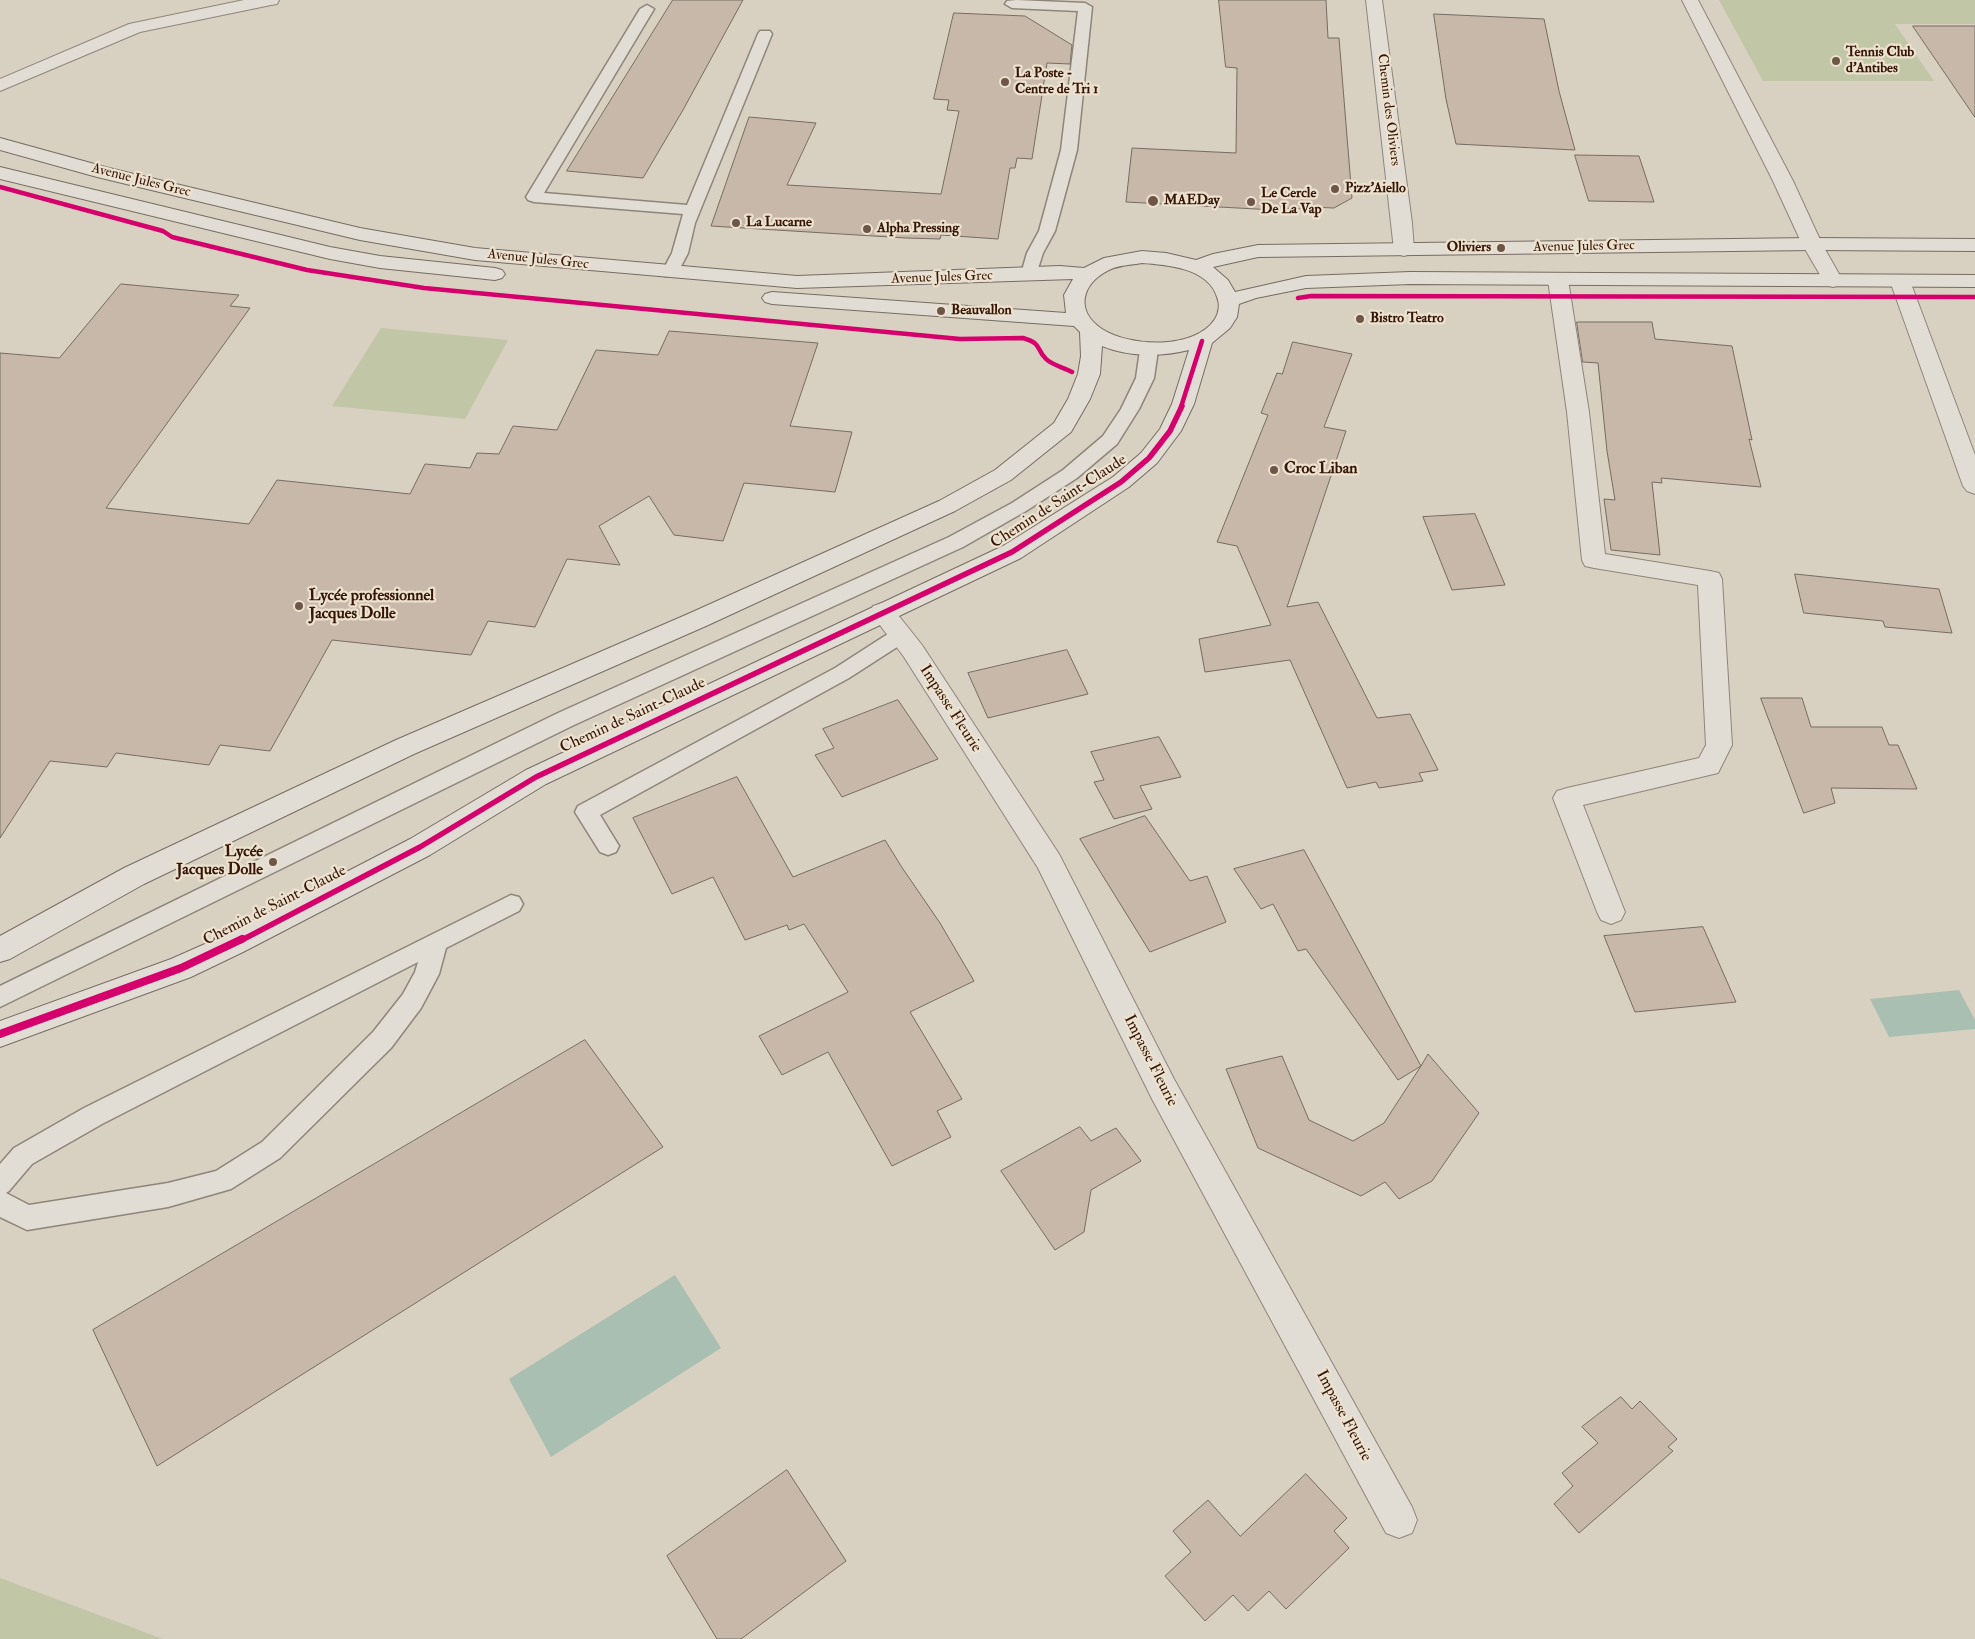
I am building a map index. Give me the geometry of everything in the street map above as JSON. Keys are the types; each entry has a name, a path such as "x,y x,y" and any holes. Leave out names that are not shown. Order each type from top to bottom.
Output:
{"street":[{"path":"0,86 135,28 270,0"},
{"name":"Chemin des Oliviers","path":"1374,0 1404,250"},
{"path":"1690,0 1784,181 1812,244 1833,281"},
{"name":"Avenue Jules Grec","path":"0,144 104,173 360,234 475,254 797,282 1060,272 1087,274"},
{"name":"Avenue Jules Grec","path":"0,173 321,251 380,262 1085,326"},
{"name":"Avenue Jules Grec","path":"1196,267 1213,260 1258,251 1812,244 1975,245"},
{"path":"0,950 134,876 378,760 912,523 1003,475 1063,427 1079,399 1089,374 1092,356 1085,326 1073,304 1076,288 1087,274 1102,265 1142,257 1164,258 1196,267 1212,276 1224,288 1229,301 1228,316 1218,330 1202,340 1177,348 1149,350 1120,344 1085,326"},
{"name":"Avenue Jules Grec","path":"1229,301 1252,293 1306,282 1410,278 1975,282"},
{"path":"1558,280 1578,412 1594,560 1710,579 1718,746 1709,766 1567,798 1611,912"},
{"path":"1900,281 1975,486"},
{"name":"Chemin de Saint-Claude","path":"0,1034 181,968 234,944 420,847 536,777 891,624 1012,552 1121,482 1149,458 1170,431 1183,404 1202,340"},
{"name":"Impasse Fleurie","path":"891,624 913,651 1049,862 1163,1089 1400,1520"}],"lane":[{"path":"1012,4 1085,7 1069,150 1048,231 1035,253 1029,274"},
{"path":"646,9 534,197 692,210"},
{"path":"670,272 680,253 692,210 765,34"},
{"name":"Chemin de Saint-Claude","path":"0,997 566,719 956,542 1019,507 1070,474 1110,440 1130,409 1145,378 1149,350"},
{"path":"608,846 586,812 842,673 891,624"},
{"path":"0,1183 22,1156 93,1116 511,904"},
{"path":"0,1203 27,1218 168,1195 222,1181 271,1150 382,1040 412,1001 427,974 435,944"}],"shaded area":[{"name":"Tennis Club d'Antibes","path":"1719,0 1975,0 1975,24 1895,24 1934,81 1763,81"},
{"path":"381,328 508,340 465,419 332,406"},
{"path":"1959,990 1975,1020 1975,1029 1889,1037 1870,999"},
{"path":"675,1275 721,1348 551,1457 509,1379"},
{"path":"0,1578 163,1639 0,1639"}],"building":[{"path":"673,0 743,0 683,110 643,178 567,171"},
{"path":"1219,0 1326,0 1328,38 1339,38 1352,198 1334,208 1275,208 1275,210 1126,202 1132,148 1236,153 1237,68 1226,67"},
{"path":"954,13 1025,16 1072,45 1070,64 1047,63 1032,159 1017,158 1015,168 1010,168 998,239 941,235 940,239 906,238 711,226 749,117 816,123 787,185 941,194 959,111 947,110 949,100 934,99"},
{"path":"1434,14 1544,19 1559,91 1575,150 1456,144 1446,99"},
{"path":"1913,26 1975,26 1975,117"},
{"path":"1575,155 1639,156 1654,202 1589,201"},
{"path":"121,284 239,295 230,306 250,308 106,508 249,524 277,480 410,494 425,464 470,468 477,453 499,454 513,426 557,430 596,350 658,355 669,331 818,343 790,426 852,432 835,492 744,483 723,541 674,535 649,496 599,526 620,565 567,559 535,627 488,621 471,655 332,640 270,751 220,745 209,765 116,753 107,767 50,761 0,838 0,353 59,358"},
{"path":"1577,322 1652,322 1655,339 1732,346 1752,440 1749,439 1761,487 1661,478 1662,483 1652,482 1660,555 1611,550 1604,499 1615,500 1607,451 1598,363 1583,362"},
{"path":"1293,342 1352,354 1324,427 1346,431 1287,607 1318,602 1377,718 1410,714 1438,770 1419,773 1423,781 1379,788 1376,782 1347,788 1290,660 1205,672 1199,639 1271,625 1237,546 1217,542 1268,415 1261,413 1277,373 1282,374"},
{"path":"1475,514 1505,585 1452,590 1423,517"},
{"path":"1795,574 1939,589 1952,633 1885,627 1883,621 1804,613"},
{"path":"1067,650 1088,694 988,718 968,673"},
{"path":"1761,698 1802,698 1811,727 1882,727 1889,745 1898,745 1917,789 1831,788 1835,803 1804,813"},
{"path":"898,700 938,759 842,797 815,755 834,748 823,729"},
{"path":"1159,737 1181,777 1140,786 1152,809 1114,819 1094,782 1104,780 1091,752"},
{"path":"737,777 793,877 885,840 940,923 974,981 910,1012 962,1099 937,1111 951,1137 892,1166 828,1052 782,1075 759,1036 848,992 804,924 789,930 787,925 745,940 713,877 672,894 633,818"},
{"path":"1145,816 1190,881 1207,876 1226,922 1150,952 1080,839"},
{"path":"1304,850 1421,1066 1398,1080 1306,949 1298,951 1273,904 1261,909 1234,869"},
{"path":"1703,927 1736,1002 1635,1012 1604,936"},
{"path":"585,1040 663,1147 157,1466 93,1330"},
{"path":"1428,1054 1479,1113 1432,1181 1399,1199 1385,1182 1361,1196 1258,1148 1226,1069 1282,1056 1309,1120 1353,1141 1384,1123"},
{"path":"1080,1127 1091,1141 1116,1128 1141,1161 1091,1190 1084,1232 1055,1250 1001,1171"},
{"path":"1621,1397 1632,1409 1640,1401 1677,1439 1668,1447 1673,1451 1579,1533 1554,1504 1573,1486 1562,1473 1598,1443 1582,1427"},
{"path":"787,1470 846,1561 741,1639 717,1639 667,1556"},
{"path":"1306,1474 1347,1518 1334,1531 1349,1548 1286,1609 1269,1591 1248,1611 1233,1595 1205,1621 1165,1576 1191,1552 1173,1531 1208,1500 1240,1536"}],"cycle path":[{"path":"0,187 163,231 172,237 307,270 424,288 960,339 1023,338 1033,341 1039,346 1046,359 1072,372"},
{"path":"1298,298 1311,296 1975,297"},
{"path":"0,1034 181,968 233,944 420,847 536,777 1012,552 1121,482 1149,458 1170,431 1183,404 1202,341"}],"place":[{"name":"Tennis Club d'Antibes","path":"1836,61"},
{"name":"La Poste - Centre de Tri 1","path":"1005,82"},
{"name":"Pizz'Aiello","path":"1335,189"},
{"name":"MAEDay","path":"1153,201"},
{"name":"Le Cercle De La Vap","path":"1251,202"},
{"name":"La Lucarne","path":"736,223"},
{"name":"Alpha Pressing","path":"867,229"},
{"name":"Oliviers","path":"1501,248"},
{"name":"Beauvallon","path":"941,311"},
{"name":"Bistro Teatro","path":"1360,319"},
{"name":"Croc Liban","path":"1274,470"},
{"name":"Lycée professionnel Jacques Dolle","path":"299,606"},
{"name":"Lycée Jacques Dolle","path":"273,862"}]}
